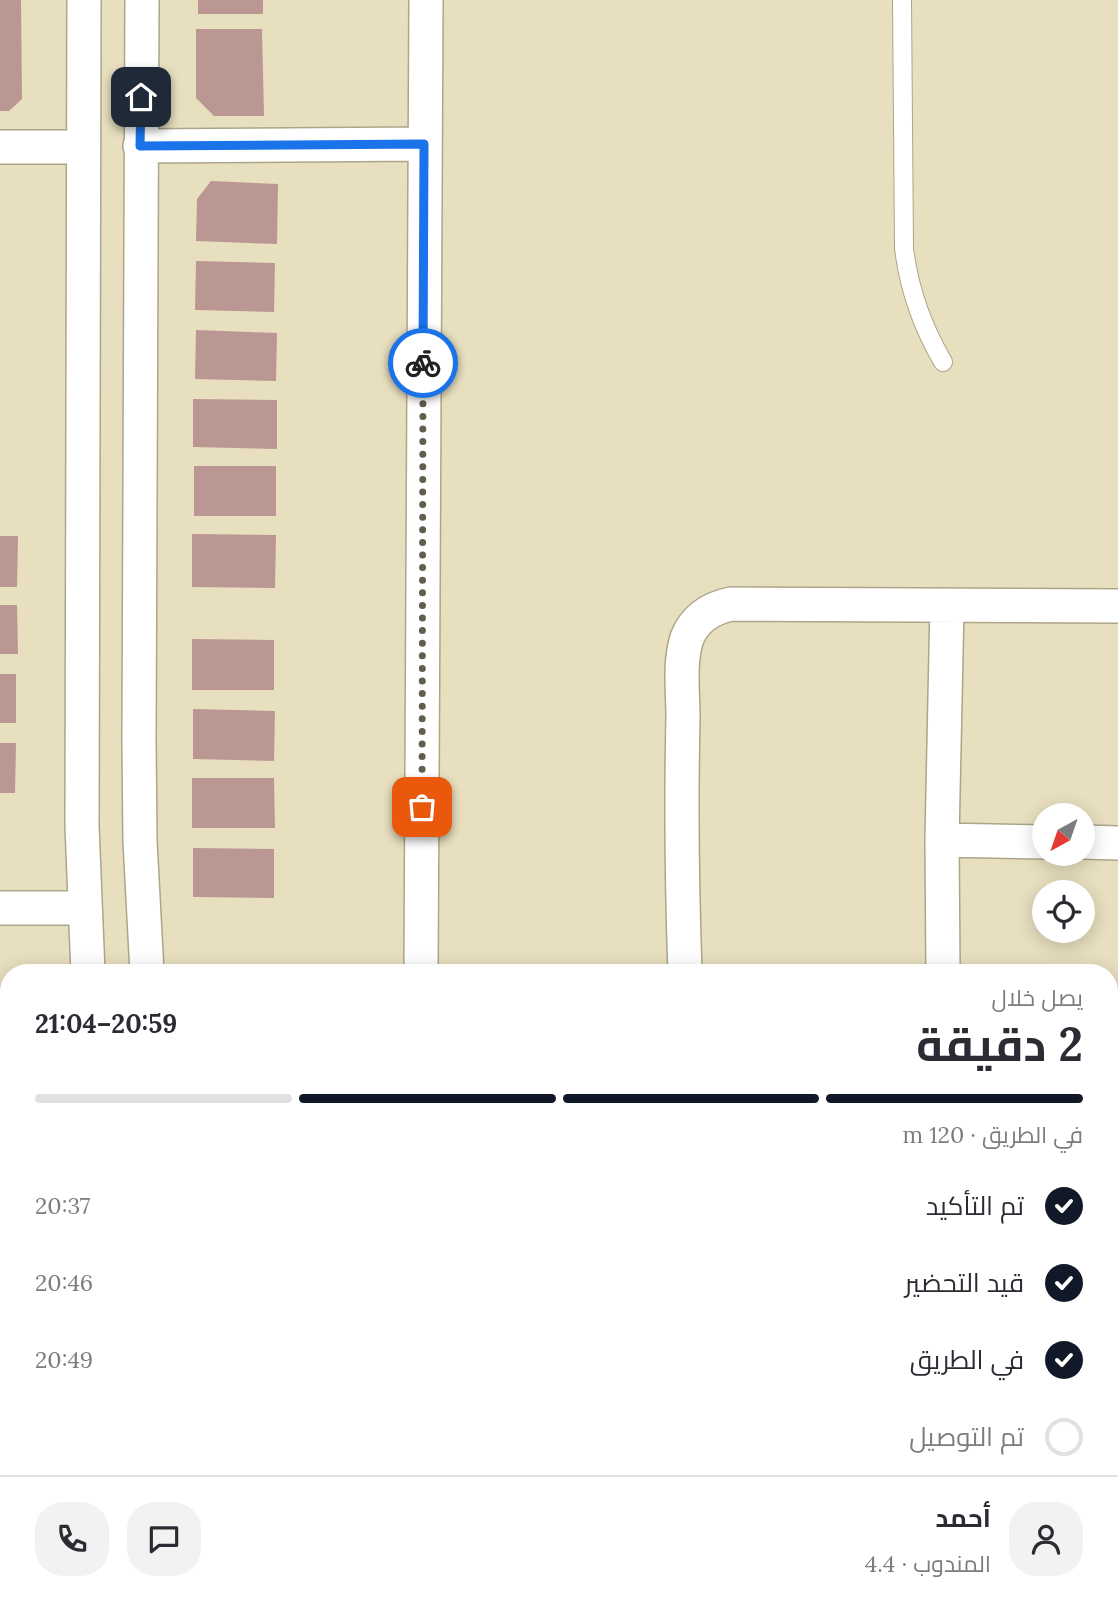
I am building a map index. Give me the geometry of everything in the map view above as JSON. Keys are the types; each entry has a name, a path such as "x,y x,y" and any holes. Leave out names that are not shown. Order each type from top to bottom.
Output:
{"street":[{"path":"83,0 83,908 87,964"},
{"path":"142,0 139,766 146,964"},
{"path":"421,964 426,0"},
{"path":"140,146 424,144"},
{"path":"0,146 82,147"},
{"path":"685,964 682,827 684,658 688,636 694,626 710,611 732,604 1118,606"},
{"path":"943,964 942,840 947,605"},
{"path":"942,840 1032,842"},
{"path":"1096,842 1118,843"},
{"path":"0,908 83,908"}],"lane":[{"path":"902,0 906,261 920,319 943,362"}],"building":[{"path":"0,0 21,0 22,99 9,111 0,111"},
{"path":"198,0 263,0 263,14 198,14"},
{"path":"196,29 262,29 264,116 214,116 196,98"},
{"path":"211,181 278,184 277,244 196,241 197,199"},
{"path":"196,261 275,263 274,312 195,310"},
{"path":"196,330 277,333 276,381 195,379"},
{"path":"193,399 277,400 277,449 193,447"},
{"path":"194,466 276,466 276,516 194,516"},
{"path":"192,534 276,535 275,588 192,587"},
{"path":"0,536 18,536 17,587 0,587"},
{"path":"0,605 17,605 18,654 0,654"},
{"path":"192,639 274,640 274,690 192,690"},
{"path":"0,674 16,674 16,723 0,723"},
{"path":"193,709 275,711 274,761 193,759"},
{"path":"0,743 16,743 15,793 0,793"},
{"path":"192,778 274,778 275,828 192,828"},
{"path":"193,848 274,849 274,898 193,897"}],"way so far":[{"path":"422,807 423,363"}],"route":[{"path":"141,97 140,146 424,144 423,363"}]}
